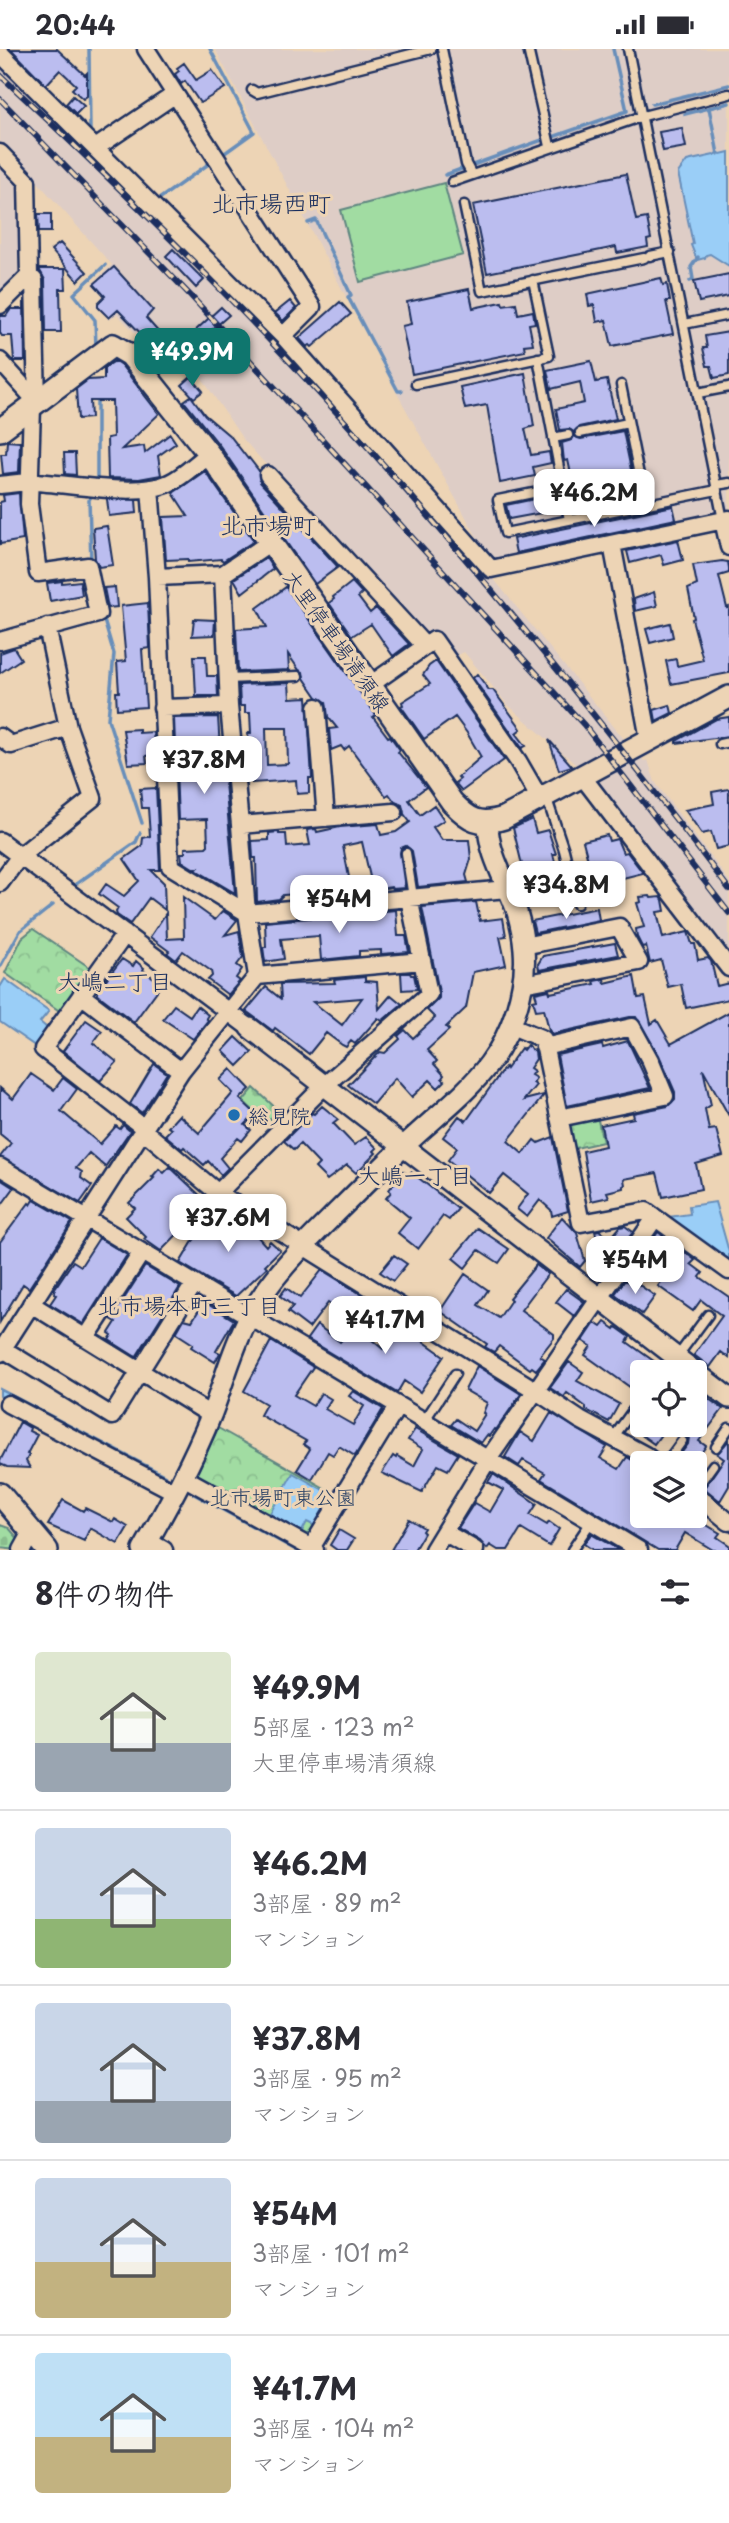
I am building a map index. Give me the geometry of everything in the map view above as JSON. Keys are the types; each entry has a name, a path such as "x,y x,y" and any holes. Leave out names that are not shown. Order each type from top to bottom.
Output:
{"main road":[{"name":"大里停車場清須線","path":"0,430 113,345 130,355 209,454 452,802 463,814 488,823"},
{"path":"488,823 504,818 729,697"},
{"path":"0,1494 27,1541 47,1550"}],"street":[{"path":"146,49 312,307 283,336"},
{"path":"1,51 283,336 491,569 726,520 729,547"},
{"path":"97,147 174,95"},
{"path":"0,153 27,181 29,276 0,305"},
{"path":"0,642 98,614 88,566 38,573 29,504 34,404 34,279 29,276"},
{"path":"0,361 34,404"},
{"path":"0,485 30,482 97,488 150,488 169,484 209,454"},
{"path":"268,475 425,646"},
{"path":"150,488 157,577 170,866 247,913 507,889"},
{"path":"157,577 223,574 269,543"},
{"path":"612,544 649,739"},
{"path":"223,574 229,706 247,913 257,976"},
{"path":"0,883 20,856 93,798 68,727 47,627"},
{"path":"370,685 434,640 543,797"},
{"path":"162,708 229,706"},
{"path":"317,707 326,818"},
{"path":"0,737 11,745 68,727"},
{"path":"582,776 729,968"},
{"path":"240,825 394,812"},
{"path":"152,1547 211,1415 249,1317 274,1278 404,1146 458,1099 490,1066 502,1048 512,1026 523,984 523,946 517,914 488,841 488,823"},
{"path":"0,841 325,1085 599,1298 666,1360"},
{"path":"218,1193 325,1085 429,994 411,898"},
{"path":"523,946 619,927 639,962 523,984"},
{"path":"125,934 43,1049 144,1129 218,1193 535,1389 580,1420 635,1451"},
{"path":"194,1284 112,1416 1,1351 181,1071 257,976 422,961"},
{"path":"81,995 181,1071"},
{"path":"512,1026 543,1039 581,1223 646,1211 729,1271"},
{"path":"544,1047 632,1027 665,1095 559,1118"},
{"path":"0,1167 639,1550"},
{"path":"433,1550 535,1389 655,1218"},
{"path":"86,1338 142,1252"},
{"path":"31,1304 211,1415"},
{"path":"708,1382 729,1398"},
{"path":"8,1404 313,1549 397,1407"},
{"path":"707,1501 727,1516"},
{"path":"444,1532 475,1550"}],"lane":[{"path":"252,90 257,93 431,49"},
{"path":"442,49 466,164 471,175"},
{"path":"528,49 550,146"},
{"path":"628,49 717,488 726,520"},
{"path":"452,182 643,116 729,94"},
{"path":"464,205 482,291 670,252"},
{"path":"416,384 549,356 533,280"},
{"path":"684,324 729,316"},
{"path":"538,358 569,520"},
{"path":"621,385 645,505"},
{"path":"698,393 729,387"},
{"path":"580,433 628,423"},
{"path":"553,438 569,435"},
{"path":"563,487 498,500 505,533 645,505 729,483"},
{"path":"228,678 298,676"},
{"path":"543,797 564,850 577,904"},
{"path":"406,853 411,898"},
{"path":"675,1360 708,1315"},
{"path":"424,1423 454,1374"},
{"path":"613,1438 630,1414"},
{"path":"716,1447 729,1428"},
{"path":"675,1451 682,1441"},
{"path":"707,1474 713,1465"},
{"path":"572,1550 590,1522"}],"shaded area":[{"path":"215,49 729,49 729,514 498,561 492,559 482,546 398,395"},
{"path":"0,62 287,348 471,551 628,744 582,770 507,704 464,652 455,657 424,641 242,438 183,350 175,357 154,335 145,343 117,314 109,320 95,305 103,296 92,284 112,265 34,178 0,145"},
{"path":"0,168 18,186 18,274 0,291"},
{"path":"637,752 644,761 648,760 655,782 729,881 729,956 592,779"}],"green space":[{"path":"444,183 463,255 360,282 341,210"},
{"path":"33,929 92,969 61,1012 5,973 22,938"},
{"path":"254,1088 278,1110 267,1123 243,1101"},
{"path":"597,1116 603,1142 571,1149 566,1126 569,1122"},
{"name":"北市場町東公園","path":"218,1428 337,1495 311,1538 305,1540 199,1479 197,1473"},
{"path":"0,1525 9,1528 21,1542 17,1550 0,1548"}],"water":[{"path":"718,152 729,152 729,266 710,254 697,260 691,245 693,244 678,173 687,161"},
{"path":"5,979 49,1011 40,1022 47,1028 35,1046 0,1022 0,987"},
{"path":"715,1202 729,1261 669,1217 690,1214 689,1206"},
{"path":"0,1389 165,1475 162,1480 0,1396"},
{"path":"293,1473 332,1495 315,1526 307,1522 301,1533 269,1515"}],"building":[{"path":"11,49 57,49 85,75 87,73 87,96 83,99 72,89 76,85 60,70 46,85"},
{"path":"184,63 196,80 212,70 225,88 200,103 185,81 181,84 175,74 179,71 177,68"},
{"path":"73,96 84,106 76,114 66,104"},
{"path":"682,128 686,147 663,151 659,132"},
{"path":"626,174 636,220 647,218 651,239 647,240 648,247 617,253 616,247 487,273 473,205"},
{"path":"38,214 51,214 51,232 39,232"},
{"path":"60,243 87,272 78,281 51,250"},
{"path":"173,249 204,280 196,288 166,256"},
{"path":"114,267 153,310 146,318 161,335 151,344 118,310 109,318 98,307 98,303 105,296 94,284"},
{"path":"39,269 65,269 66,289 60,289 61,332 46,332 45,280"},
{"path":"729,274 729,296 699,302 694,281"},
{"path":"661,278 663,285 667,284 670,301 666,301 673,334 612,346 606,320 597,322 594,305 589,306 587,294"},
{"path":"469,289 473,308 502,302 503,305 516,303 518,314 533,311 535,323 529,324 533,344 524,345 525,351 412,374 402,326 411,324 407,302"},
{"path":"290,301 296,308 283,321 275,313"},
{"path":"24,302 25,361 14,361 12,336 2,336 0,333 0,316 6,316 11,309 24,309"},
{"path":"340,302 351,314 312,347 307,347 299,338"},
{"path":"221,307 229,315 175,362 169,355"},
{"path":"729,332 729,375 714,378 711,366 707,366 703,348 707,348 705,336"},
{"path":"115,361 159,414 122,449 144,446 145,453 170,434 176,443 158,456 161,475 139,479 108,478 107,438 113,437 112,401 90,401 91,418 78,419 76,389 88,380 104,379 104,368"},
{"path":"591,361 596,382 607,380 616,419 579,427 574,432 569,429 560,430 556,409 584,403 580,382 551,389 547,370"},
{"path":"525,373 534,426 525,429 531,455 549,452 551,463 533,467 535,476 500,483 487,405 465,409 460,387"},
{"path":"191,377 203,391 194,398 182,385"},
{"path":"191,396 205,415 231,437 249,458 259,471 260,482 338,567 315,584 220,446 184,401"},
{"path":"623,431 637,499 579,511 568,460 564,461 562,443 572,440 574,436 581,439"},
{"path":"7,441 20,442 19,472 3,474 1,454 6,454"},
{"path":"64,453 75,453 76,475 65,474"},
{"path":"205,471 254,541 223,561 166,560 163,517 188,516 173,493"},
{"path":"19,493 23,540 0,544 0,502 4,501 3,495"},
{"path":"544,497 547,512 509,519 506,505"},
{"path":"107,499 136,500 137,513 109,516"},
{"path":"673,506 676,519 516,553 513,539"},
{"path":"107,526 113,565 99,567 95,559 93,528"},
{"path":"678,540 683,560 664,565 661,555 630,563 627,551"},
{"path":"266,558 273,569 242,593 234,579"},
{"path":"728,562 729,568 729,573 719,576 727,608 729,607 729,673 671,684 666,661 676,659 677,666 703,660 692,619 694,618 688,589 697,585 693,565"},
{"path":"80,581 82,595 50,601 47,583"},
{"path":"352,582 362,593 358,597 370,613 376,608 409,644 393,656 371,624 352,636 329,603"},
{"path":"115,587 117,607 108,608 104,588"},
{"path":"286,587 376,715 373,717 426,787 409,800 420,815 434,805 444,820 433,827 442,840 469,840 471,859 466,875 468,882 418,887 412,851 406,846 401,848 400,853 405,888 373,890 362,842 343,846 352,893 283,895 279,899 257,902 256,858 253,858 252,841 269,840 269,833 279,832 286,834 287,847 310,845 307,830 316,829 317,832 378,824 381,835 396,832 410,822 402,805 395,802 389,794 386,796 349,746 344,750 341,746 331,750 329,729 337,728 328,717 326,702 317,697 303,672 288,654 289,670 238,672 236,629 267,627 257,608"},
{"path":"654,592 657,606 635,611 634,599"},
{"path":"148,603 150,648 142,649 146,707 117,709 117,662 126,661 121,606"},
{"path":"194,619 215,620 214,635 192,636"},
{"path":"670,623 673,637 650,643 646,629"},
{"path":"14,648 21,659 0,673 0,653"},
{"path":"194,656 206,656 207,676 217,676 218,696 196,696"},
{"path":"436,661 504,760 462,791 455,783 460,779 458,777 481,757 467,733 455,717 424,739 401,706 402,702 430,684 423,675"},
{"path":"477,674 489,690 493,690 518,724 521,729 516,733 526,746 522,748 473,678"},
{"path":"289,683 290,698 307,697 312,778 309,778 309,793 297,794 296,780 252,783 248,733 251,733 250,713 245,713 245,706 240,706 239,685","holes":["266,728 287,728 288,764 267,765"]},
{"path":"670,705 672,713 656,721 654,710"},
{"path":"218,717 235,893 196,870 198,868 182,861 181,853 185,853 185,848 208,845 207,819 178,820 174,718"},
{"path":"729,717 729,736 676,743 716,719"},
{"path":"139,729 139,733 153,732 155,755 146,756 147,763 128,764 123,730"},
{"path":"549,740 572,766 559,770"},
{"path":"156,788 160,870 151,870 164,883 165,910 149,898 130,924 117,915 118,908 99,894 106,884 124,896 139,881 124,859 142,846 143,838 150,836 148,808 142,808 140,789"},
{"path":"729,789 729,846 716,849 711,832 702,834 685,810 714,804 712,792"},
{"path":"532,819 536,833 548,830 556,854 553,854 556,866 524,873 513,828"},
{"path":"607,835 609,841 617,839 623,853 627,852 643,873 599,884 592,859 588,860 583,841"},
{"path":"183,897 215,920 223,911 237,920 225,935 239,931 243,957 237,965 242,969 236,978 240,981 228,995 208,980 212,976 211,971 183,951 176,960 167,953 169,951 150,937 166,913 167,939 184,938"},
{"path":"640,897 661,897 663,900 665,911 657,912 663,938 688,932 692,944 695,944 698,960 708,958 711,961 717,986 729,983 729,999 686,1008 681,984 668,987 661,960 650,963 646,946 642,947 637,937 636,929 644,927 637,903 641,902"},
{"path":"476,902 480,921 503,918 506,936 500,937 506,965 473,972 466,1008 446,1027 449,1030 427,1050 437,1061 434,1064 444,1075 442,1078 445,1081 438,1088 430,1080 412,1097 395,1078 373,1104 348,1085 380,1052 385,1053 400,1039 398,1036 405,1030 413,1038 435,1018 427,1010 439,998 439,992 422,907"},
{"path":"597,908 599,920 535,933 532,921"},
{"path":"396,910 398,936 406,936 409,952 381,954 381,950 359,951 359,956 321,960 319,936 281,939 284,959 265,962 265,922"},
{"path":"615,943 618,955 539,970 538,964 543,956"},
{"path":"122,959 133,966 136,961 143,970 162,984 134,1022 97,994"},
{"path":"401,973 414,975 417,989 402,990"},
{"path":"634,976 638,998 645,997 651,1024 657,1020 671,1044 729,1012 729,1116 703,1069 711,1105 705,1109 709,1130 716,1129 723,1156 696,1164 701,1189 663,1197 657,1173 624,1179 623,1188 607,1192 609,1197 591,1201 583,1151 605,1146 601,1125 634,1118 633,1113 668,1106 675,1099 675,1092 659,1055 636,1017 552,1034 544,1009 536,1010 533,1000 537,999 535,993 549,990 550,993 595,984 594,981 604,979 605,983"},
{"path":"365,977 365,981 377,982 379,1009 391,995 402,1004 382,1021 378,1018 355,1044 351,1041 346,1047 326,1033 309,1054 275,1028 273,1031 246,1011 266,987 281,999 280,984 335,983 334,980","holes":["362,998 342,1025 313,1002"]},
{"path":"174,1005 190,1016 197,1006 208,1015 208,1020 193,1039 163,1019"},
{"path":"86,1020 102,1031 93,1043 117,1062 100,1081 63,1051"},
{"path":"236,1037 252,1052 238,1066 223,1051"},
{"path":"628,1041 650,1088 567,1106 557,1055"},
{"path":"527,1045 535,1052 536,1059 530,1068 534,1071 531,1075 536,1078 533,1083 536,1085 524,1100 544,1095 508,1141 523,1154 534,1140 538,1143 553,1137 568,1211 552,1216 551,1210 540,1200 527,1217 517,1209 528,1194 504,1175 489,1193 448,1160 457,1148 443,1137 459,1116 466,1121 505,1067 506,1069 521,1048 523,1050"},
{"path":"154,1064 167,1073 142,1113 130,1104"},
{"path":"231,1069 250,1089 240,1099 256,1114 245,1125 251,1130 242,1141 238,1138 220,1158 228,1168 221,1175 208,1161 204,1165 165,1135 171,1129 168,1127 179,1115 199,1133 233,1093 220,1080"},
{"path":"31,1074 54,1090 63,1078 77,1089 61,1111 100,1144 116,1126 120,1129 123,1125 130,1131 105,1167 89,1153 76,1168 82,1172 81,1178 92,1186 80,1203 0,1157 11,1143 0,1134 0,1088 13,1099"},
{"path":"322,1106 338,1119 333,1123 354,1145 366,1137 377,1148 374,1151 376,1153 356,1173 347,1165 327,1180 315,1168 319,1164 300,1144 294,1150 284,1141"},
{"path":"170,1167 208,1203 161,1251 144,1239 146,1237 126,1217 135,1208 129,1203 154,1178 152,1177 159,1169 164,1173"},
{"path":"403,1171 408,1175 411,1172 458,1209 449,1220 443,1216 418,1249 398,1233 410,1218 386,1198"},
{"path":"0,1179 14,1188 0,1207"},
{"path":"34,1200 72,1222 29,1288 23,1284 0,1322 0,1242"},
{"path":"213,1208 219,1214 222,1212 242,1234 249,1227 266,1246 270,1241 280,1250 265,1265 267,1267 236,1296 180,1263"},
{"path":"562,1217 577,1233 585,1261 580,1267 546,1238"},
{"path":"625,1226 633,1232 607,1266 602,1261 595,1231 599,1230 610,1239 620,1227"},
{"path":"478,1228 509,1249 499,1263 479,1250 465,1268 453,1258"},
{"path":"658,1232 695,1260 691,1264 703,1273 700,1277 729,1297 729,1358 721,1352 710,1367 707,1360 701,1360 694,1355 722,1316 701,1300 693,1311 658,1286 665,1277 640,1259"},
{"path":"99,1238 127,1255 83,1324 50,1304 56,1295 55,1288 73,1261 81,1266"},
{"path":"394,1255 407,1264 393,1281 380,1272"},
{"path":"536,1265 548,1274 521,1310 554,1334 554,1338 540,1356 545,1359 536,1370 532,1367 530,1369 499,1346 494,1352 485,1347 487,1344 440,1311 465,1274 488,1290 478,1305 499,1318 511,1300 509,1298"},
{"path":"145,1266 180,1287 136,1357 109,1340 112,1335 109,1333 116,1322 111,1319"},
{"path":"322,1270 364,1296 351,1317 328,1303 309,1328 288,1312 293,1306 280,1296 286,1288 300,1298"},
{"path":"625,1280 630,1283 632,1280 655,1296 642,1314 615,1294"},
{"path":"566,1289 584,1302 574,1316 556,1302"},
{"path":"204,1302 234,1320 216,1351 220,1353 215,1362 191,1347 193,1344 176,1333 184,1319 192,1321"},
{"path":"405,1322 420,1331 416,1336 444,1356 420,1392 404,1381 397,1393 307,1339 317,1325 340,1342 354,1325 383,1349"},
{"path":"605,1322 615,1329 616,1327 630,1337 627,1342 652,1360 630,1360 630,1387 585,1355 591,1346 583,1341 595,1323 601,1327"},
{"path":"271,1341 313,1367 294,1395 313,1406 321,1393 331,1399 325,1409 353,1425 364,1406 349,1396 353,1391 383,1409 355,1456 339,1446 333,1455 328,1452 312,1479 297,1470 310,1449 303,1444 306,1441 260,1415 266,1404 244,1391"},
{"path":"569,1362 583,1372 577,1381 619,1404 609,1422 586,1410 586,1407 567,1393 564,1397 550,1388"},
{"path":"477,1366 521,1394 496,1430 487,1435 481,1443 451,1425 456,1419 474,1431 485,1414 483,1413 487,1403 465,1390"},
{"path":"707,1398 723,1409 707,1430"},
{"path":"551,1413 607,1447 600,1458 619,1469 627,1457 630,1459 630,1528 707,1528 707,1525 720,1533 717,1537 729,1545 729,1550 713,1550 685,1533 675,1550 658,1550 541,1479 545,1473 523,1460 519,1466 505,1457 520,1432 534,1441"},
{"path":"20,1422 37,1435 27,1454 29,1455 26,1461 30,1468 0,1464"},
{"path":"415,1429 458,1454 448,1470 438,1465 422,1492 382,1473 393,1456 414,1466 423,1449 408,1440"},
{"path":"644,1437 659,1437 654,1444"},
{"path":"689,1437 702,1437 699,1441 706,1446 702,1451 683,1451"},
{"path":"729,1440 729,1486 720,1501 707,1490 707,1484 724,1459 717,1454"},
{"path":"493,1474 537,1504 530,1515 559,1529 549,1546 521,1529 508,1550 498,1550 490,1545 487,1549 480,1541 458,1528 474,1503 490,1512 503,1490 488,1482"},
{"path":"63,1500 83,1511 85,1508 128,1527 118,1544 90,1528 84,1541 48,1525"},
{"path":"409,1519 424,1528 424,1533 414,1550 391,1550"},
{"path":"339,1530 354,1539 347,1550 337,1550 330,1545"},
{"path":"591,1534 619,1550 593,1550 584,1544"}],"waterway":[{"path":"89,49 90,131"},
{"path":"210,49 254,132 222,155"},
{"path":"550,138 627,111 613,49"},
{"path":"652,104 729,85"},
{"path":"685,114 729,103"},
{"path":"709,108 718,154"},
{"path":"470,166 545,139"},
{"path":"159,199 210,163"},
{"path":"445,175 464,168"},
{"path":"308,223 316,220 351,295 348,297 398,391 402,391"},
{"path":"690,281 693,279 691,267 698,257"},
{"path":"96,347 95,320 74,294 105,265"},
{"path":"97,397 97,483"},
{"path":"91,562 89,500 93,493"},
{"path":"103,617 114,654 108,719 142,823"},
{"path":"76,884 136,842 140,833"},
{"path":"0,967 20,931 53,905"},
{"path":"194,1494 296,1550"}],"railway":[{"path":"0,75 204,272 363,442 490,587 729,889"},
{"path":"0,99 191,296 584,725 729,913"}],"place":[{"name":"総見院","path":"234,1115"}],"district":[{"name":"北市場西町","path":"271,202"},
{"name":"北市場町","path":"268,524"},
{"name":"大嶋二丁目","path":"115,980"},
{"name":"大嶋一丁目","path":"415,1174"},
{"name":"北市場本町三丁目","path":"189,1304"}]}
